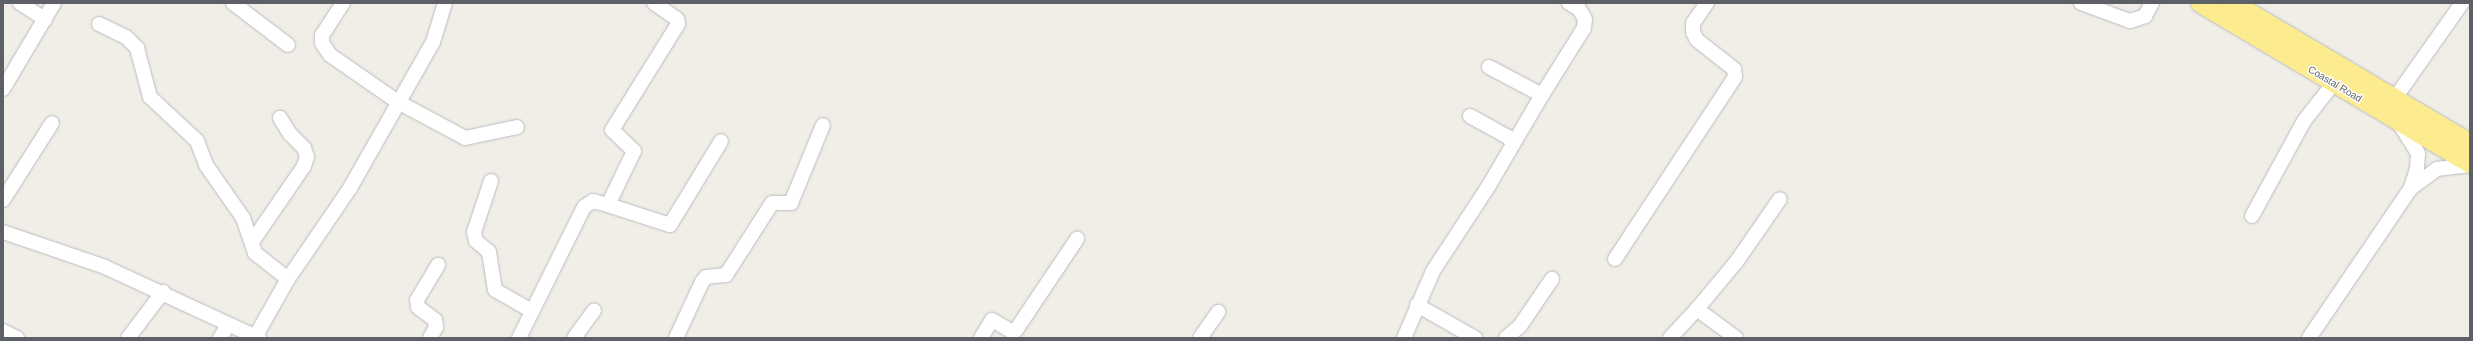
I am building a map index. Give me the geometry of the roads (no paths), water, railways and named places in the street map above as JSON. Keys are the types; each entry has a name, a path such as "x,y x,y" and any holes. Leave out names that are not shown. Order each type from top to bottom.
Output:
{"highway":[{"name":"Coastal Road","path":"2201,3 2333,84 2470,164"},
{"name":"Coastal Road","path":"2232,3 2396,98 2470,144"}],"street":[{"path":"20,3 46,19"},
{"path":"3,89 46,19 54,3"},
{"path":"233,3 288,45"},
{"path":"343,3 322,36 327,52 398,102 465,138 517,127"},
{"path":"3,232 106,267 163,292 228,325 257,337 288,279 350,188 433,42 445,3"},
{"path":"608,205 634,151 612,130 678,24 677,19 654,3"},
{"path":"1404,338 1417,304 1433,271 1488,187 1513,143 1584,28 1585,19 1579,8 1569,3"},
{"path":"1615,259 1735,77 1734,69 1697,40 1693,32 1693,23 1707,3"},
{"path":"2081,3 2130,21 2145,16 2152,3"},
{"path":"2396,98 2462,3"},
{"path":"100,24 126,37 137,48 150,97 197,141 206,165 240,213 252,242 254,253 288,279"},
{"path":"1489,66 1542,95"},
{"path":"2252,216 2304,121 2333,84"},
{"path":"1470,116 1508,137 1513,143"},
{"path":"252,242 304,166 307,157 304,148 290,134 280,118"},
{"path":"2309,338 2411,188 2417,169 2418,154 2398,122"},
{"path":"3,200 52,123"},
{"path":"676,338 702,282 706,277 726,275 772,203 791,203 823,125"},
{"path":"519,338 584,207 593,201 670,225 721,141"},
{"path":"2411,188 2438,169 2470,164"},
{"path":"491,181 474,232 476,241 489,252 492,281 496,290 532,311"},
{"path":"1670,338 1697,309 1737,261 1780,199"},
{"path":"981,338 992,320 1011,332 1016,330 1077,239"},
{"path":"430,338 436,324 418,307 417,300 438,265"},
{"path":"1506,338 1520,326 1552,279"},
{"path":"128,338 163,292"},
{"path":"1417,304 1475,338"},
{"path":"1697,309 1736,338"},
{"path":"574,338 594,310"},
{"path":"1200,338 1218,312"},
{"path":"220,338 228,325"},
{"path":"3,331 17,338"}]}
